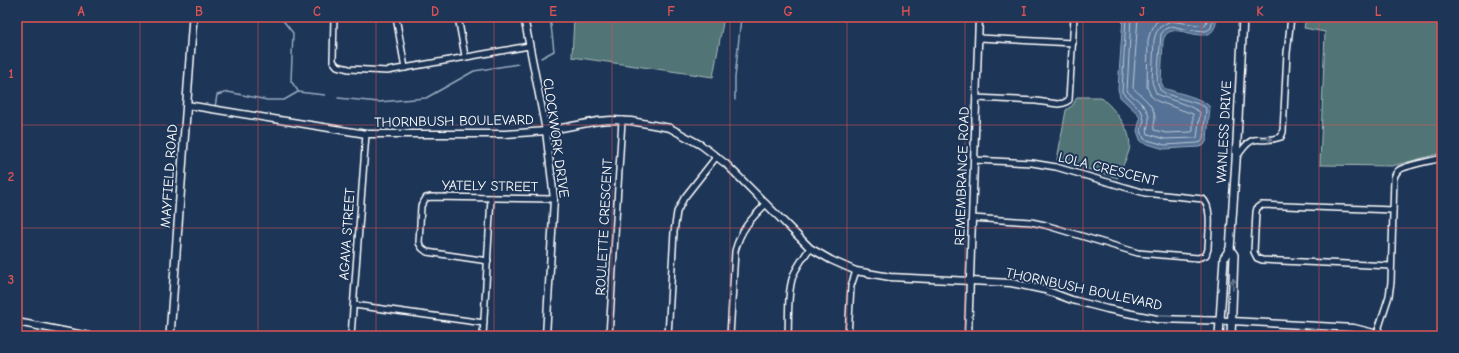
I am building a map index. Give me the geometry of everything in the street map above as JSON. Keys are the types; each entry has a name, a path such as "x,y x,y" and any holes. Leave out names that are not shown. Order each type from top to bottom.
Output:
{"main road":[{"name":"MAYFIELD ROAD","path":"170,336 193,17"},
{"name":"WANLESS DRIVE","path":"1220,336 1224,258 1230,249 1236,158 1242,17"},
{"name":"WANLESS DRIVE","path":"1230,249 1234,255 1231,336"}],"street":[{"path":"334,17 333,61 337,66 349,70 397,70 465,56 529,46"},
{"path":"396,17 405,68"},
{"path":"458,17 465,56"},
{"name":"CLOCKWORK DRIVE","path":"524,17 546,131 554,199 546,336"},
{"name":"REMEMBRANCE ROAD","path":"968,336 979,17"},
{"path":"976,98 1036,101 1058,104 1069,100 1074,17"},
{"path":"1236,158 1249,142 1254,139 1281,138 1283,132 1287,53 1291,17"},
{"path":"979,38 1073,43"},
{"name":"THORNBUSH BOULEVARD","path":"187,105 366,134 506,134 546,131 598,121 622,120 670,128 701,145 717,156 810,248 831,260 856,271 890,277 1012,283 1045,290 1072,300 1106,309 1150,318 1354,328 1384,336"},
{"name":"ROULETTE CRESCENT","path":"609,336 622,120"},
{"name":"AGAVA STREET","path":"351,336 366,134"},
{"path":"668,336 674,232 677,212 684,198 717,156"},
{"path":"1376,333 1388,296 1391,266 1395,174 1399,170 1442,158"},
{"name":"LOLA CRESCENT","path":"972,218 1031,222 1138,253 1198,258 1206,255 1208,249 1209,209 1206,201 1203,199 1145,193 1056,167 1032,163 974,160"},
{"name":"YATELY STREET","path":"488,261 427,252 422,248 419,243 421,206 426,198 554,199"},
{"path":"483,336 491,198"},
{"path":"730,336 735,251 738,240 746,224 766,204"},
{"path":"1391,266 1262,260 1255,255 1254,248 1256,212 1257,208 1261,205 1393,210"},
{"path":"788,336 791,288 799,264 810,248"},
{"path":"856,271 851,286 848,335 871,336"},
{"path":"354,304 484,323"},
{"path":"17,322 89,336"}],"green space":[{"path":"574,17 724,17 713,77 572,57"},
{"path":"1306,17 1442,17 1442,153 1392,166 1320,165 1325,32 1304,28"},
{"path":"1077,97 1101,97 1122,121 1129,136 1130,143 1129,151 1118,178 1057,160 1066,110 1073,105"}],"water":[{"path":"1123,17 1217,17 1214,29 1208,34 1200,35 1182,31 1174,31 1167,33 1163,41 1161,82 1164,88 1195,98 1210,107 1207,140 1204,145 1199,147 1164,149 1141,142 1137,131 1140,119 1138,114 1120,97 1118,89"}],"waterway":[{"path":"275,17 281,18 293,33 291,81 298,91"},
{"path":"541,58 554,51 550,17"},
{"path":"735,100 735,78 741,17"},
{"path":"338,98 379,102 426,98 474,71 518,64"},
{"path":"215,107 217,95 228,92 267,100 284,100 298,92 325,95"}]}
